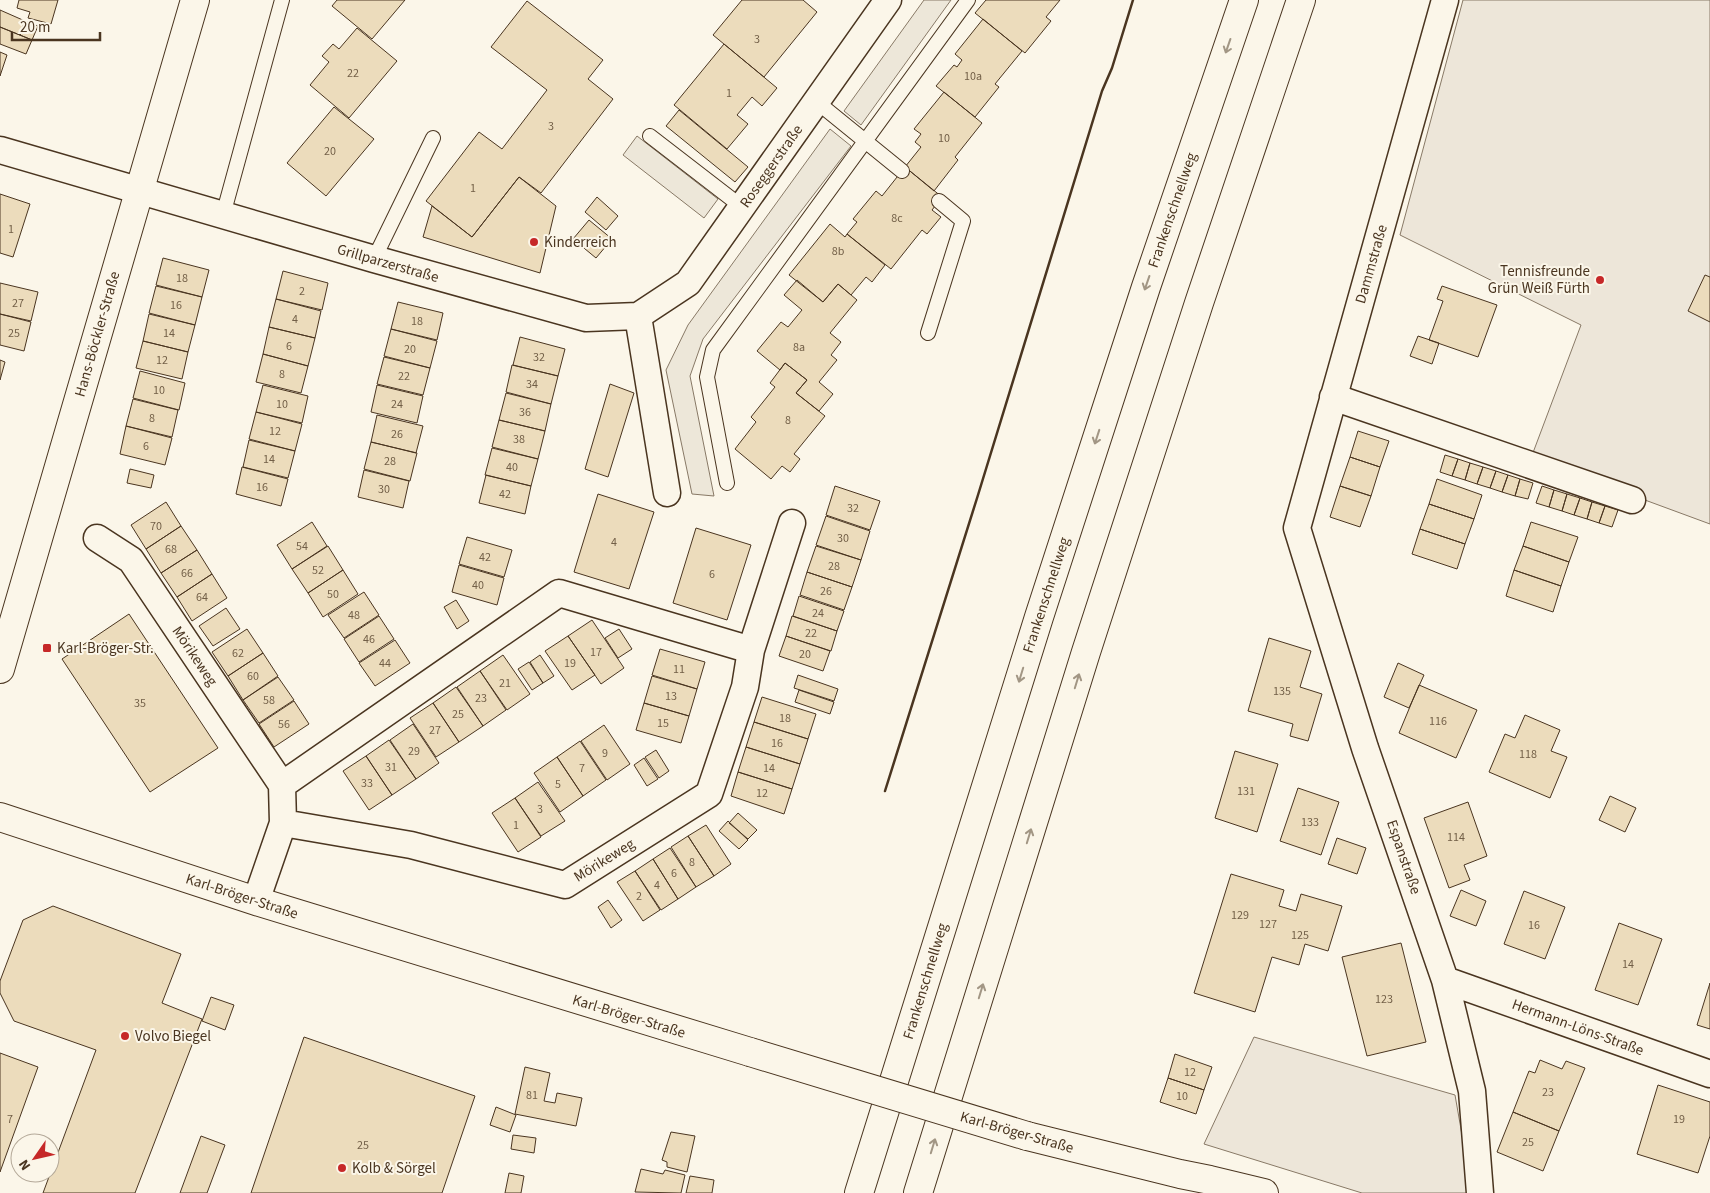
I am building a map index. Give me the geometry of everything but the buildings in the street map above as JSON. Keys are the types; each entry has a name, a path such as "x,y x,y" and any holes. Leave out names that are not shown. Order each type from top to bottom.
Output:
{"main road":[{"name":"Hans-Böckler-Straße","path":"0,669 195,0"},
{"name":"Frankenschnellweg","path":"859,1193 1039,618 1146,287 1244,0"},
{"path":"918,1193 1086,652 1199,303 1301,0"},
{"name":"Karl-Bröger-Straße","path":"0,816 256,901 1027,1136 1264,1193"}],"street":[{"name":"Roseggerstraße","path":"638,316 688,283 888,0"},
{"name":"Dammstraße","path":"1297,528 1445,0"},
{"name":"Grillparzerstraße","path":"0,150 374,259 586,318 638,316"},
{"path":"638,316 667,493"},
{"path":"1333,397 1632,500"},
{"name":"Mörikeweg","path":"283,823 411,845 565,885 709,794 745,687 751,650 792,523"},
{"name":"Espanstraße","path":"1297,528 1365,748 1445,980 1472,1091 1480,1193"},
{"name":"Mörikeweg","path":"96,538 131,560 282,785"},
{"path":"256,901 283,823 282,785 559,593 751,650"},
{"name":"Hermann-Löns-Straße","path":"1445,980 1710,1074"}],"lane":[{"path":"222,215 282,0"},
{"path":"727,483 707,377 713,350 968,0"},
{"path":"817,102 902,171"},
{"path":"650,136 742,207"},
{"path":"374,259 433,138"},
{"path":"928,333 963,222 940,201"}],"shaded area":[{"path":"924,0 951,0 861,125 844,111"},
{"name":"Tennisfreunde Grün Weiß Fürth","path":"1463,0 1710,0 1710,524 1531,458 1581,325 1400,235"},
{"path":"830,129 851,146 703,339 690,376 714,496 692,494 666,370 688,325"},
{"path":"637,136 718,199 704,218 623,155"},
{"path":"1254,1037 1455,1095 1465,1152 1467,1193 1362,1193 1204,1144"}],"wall":[{"path":"885,791 1102,91 1112,68 1133,0"}],"place":[{"name":"Kinderreich","path":"534,242"},
{"name":"Tennisfreunde Grün Weiß Fürth","path":"1600,280"},
{"name":"Karl-Bröger-Str.","path":"47,648"},
{"name":"Volvo Biegel","path":"125,1036"},
{"name":"Kolb & Sörgel","path":"342,1168"}]}
